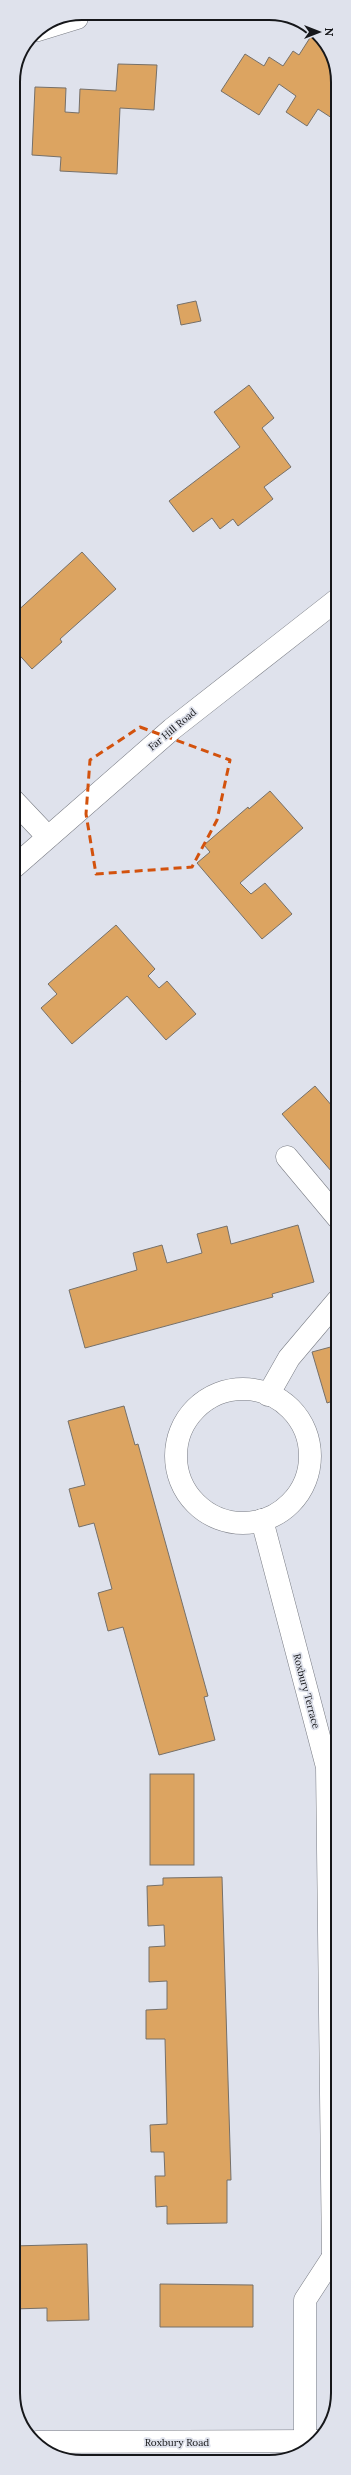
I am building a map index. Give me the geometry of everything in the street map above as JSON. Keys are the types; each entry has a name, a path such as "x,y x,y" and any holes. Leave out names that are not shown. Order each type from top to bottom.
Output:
{"street":[{"name":"Far Hill Road","path":"20,862 172,728 331,604"},
{"path":"20,807 48,837"},
{"path":"287,1157 331,1210"},
{"path":"268,1395 288,1358 331,1308"},
{"path":"234,1389 256,1390 268,1395 277,1398 294,1412 305,1431 310,1453 307,1475 297,1495 282,1511 262,1520 240,1523 218,1519 200,1507 185,1490 177,1470 176,1448 183,1427 195,1409 213,1396 234,1389"},
{"name":"Roxbury Terrace","path":"262,1520 327,1767 331,1988"},
{"path":"311,2439 306,2300 331,2271"},
{"name":"Roxbury Road","path":"44,2442 308,2441"}],"highlighted area":[{"path":"140,727 230,760 217,820 192,867 96,874 86,814 90,760"}],"building":[{"path":"293,51 299,55 301,52 323,52 330,70 331,78 331,117 318,109 307,126 286,112 296,96 279,84 259,115 221,91 245,54 264,66 269,57 283,66"},
{"path":"118,64 157,65 154,110 120,108 117,174 60,171 61,157 32,155 35,87 66,88 65,112 79,113 80,89 116,91"},
{"path":"196,301 201,321 181,325 177,305"},
{"path":"249,385 274,418 262,428 291,467 264,487 273,499 238,526 233,519 220,529 212,518 193,532 169,501 240,447 214,412"},
{"path":"82,552 116,589 60,639 62,642 32,669 20,656 20,609"},
{"path":"270,791 303,828 240,883 251,894 265,883 292,914 262,939 197,863 210,852 204,845 248,807 249,809"},
{"path":"116,925 155,969 148,976 159,988 167,981 196,1014 166,1040 127,996 72,1044 41,1008 57,994 48,984"},
{"path":"315,1086 331,1105 331,1171 282,1114"},
{"path":"298,1225 314,1282 272,1294 273,1297 85,1348 69,1290 137,1270 133,1253 162,1245 167,1263 202,1253 197,1234 227,1226 231,1244"},
{"path":"331,1347 331,1402 327,1403 312,1352"},
{"path":"124,1406 135,1445 138,1444 208,1696 204,1697 215,1740 159,1755 123,1627 108,1631 98,1593 112,1589 94,1523 79,1527 69,1489 85,1485 68,1421"},
{"path":"150,1774 194,1774 194,1865 150,1865"},
{"path":"222,1877 231,2180 227,2180 227,2223 167,2224 167,2206 156,2207 155,2176 165,2176 164,2152 151,2152 150,2125 167,2124 165,2039 146,2039 146,2010 167,2009 167,1981 149,1982 149,1947 165,1946 164,1925 148,1926 147,1886 163,1885 163,1878"},
{"path":"87,2244 89,2320 47,2321 47,2308 20,2309 20,2246"},
{"path":"160,2284 253,2285 253,2327 160,2327"}]}
